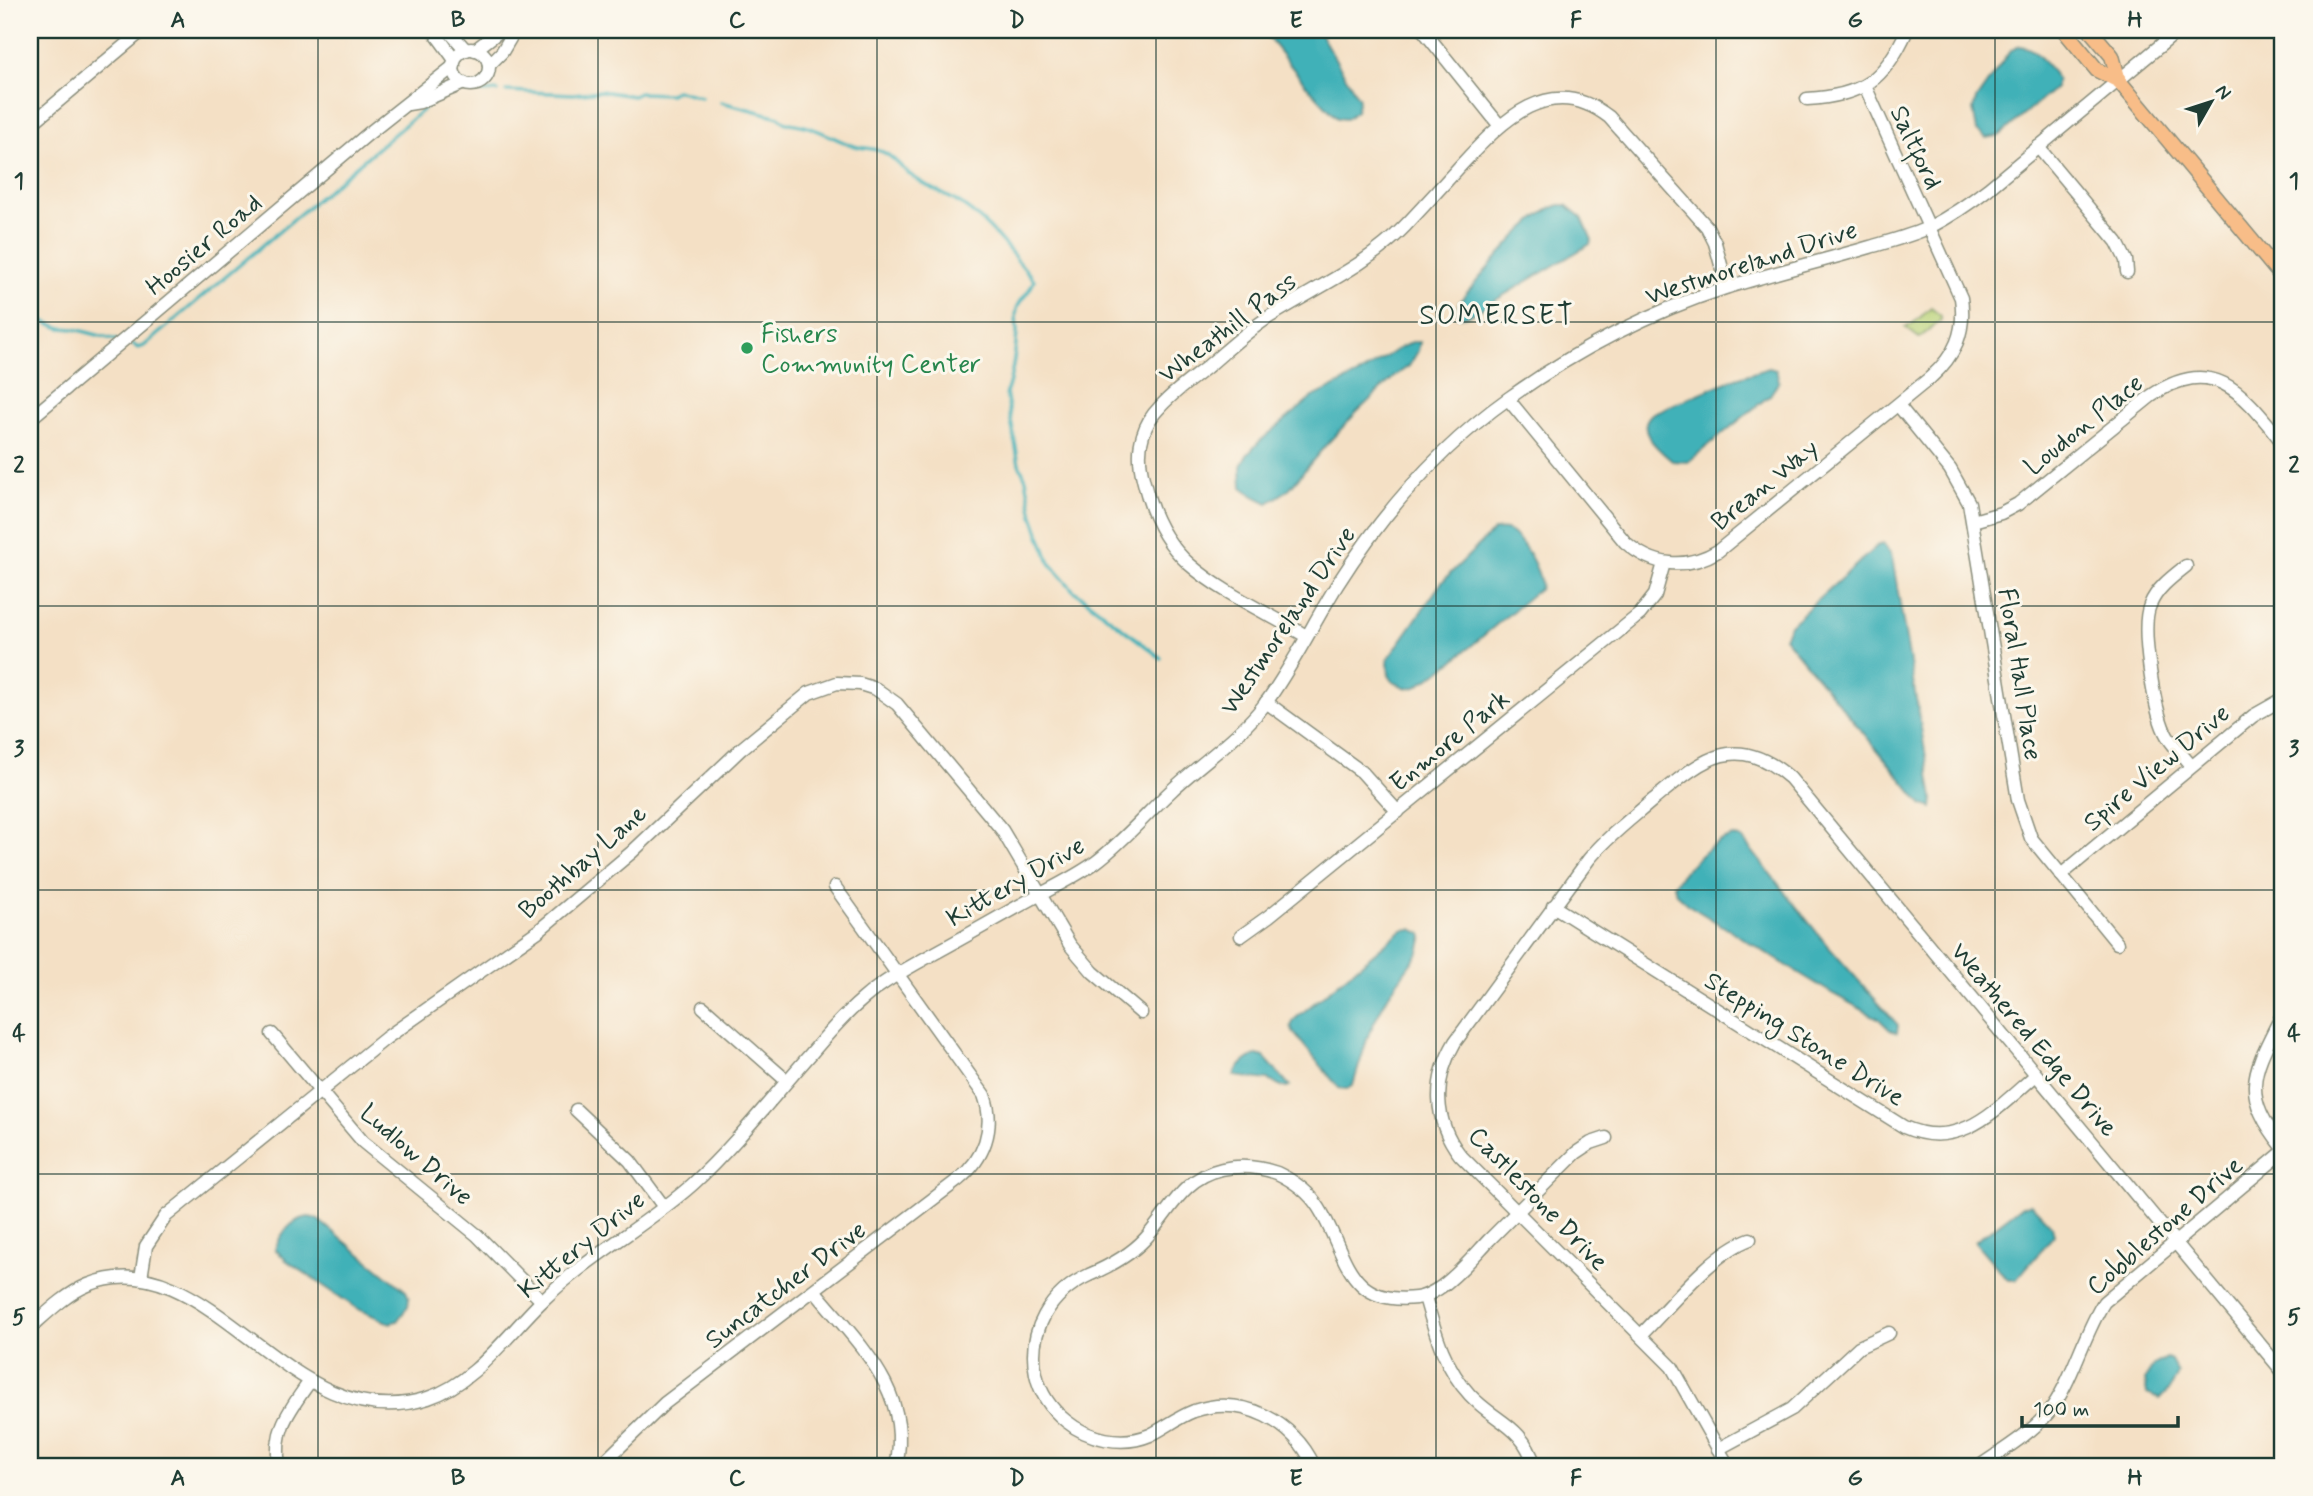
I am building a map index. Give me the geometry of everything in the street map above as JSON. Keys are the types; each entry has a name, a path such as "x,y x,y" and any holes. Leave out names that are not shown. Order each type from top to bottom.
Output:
{"main road":[{"path":"2063,30 2097,71 2119,81"},
{"path":"2090,30 2112,56 2119,81 2283,278"}],"street":[{"path":"30,125 143,30"},
{"path":"433,30 454,63 455,74 464,83 480,82 488,74 489,65 486,58 471,50 448,30"},
{"path":"454,63 461,52 471,50 501,30"},
{"path":"489,65 502,52 515,30"},
{"path":"1423,30 1500,126"},
{"path":"1807,99 1837,96 1865,86 1889,64 1908,30"},
{"name":"Westmoreland Drive","path":"1112,850 1174,788 1241,731 1266,702 1359,552 1394,507 1446,452 1508,399 1603,339 1675,306 1727,287 1860,250 1929,227 1968,204 2179,30"},
{"name":"Hoosier Road","path":"30,419 454,63"},
{"name":"Hoosier Road","path":"407,104 420,102 464,83"},
{"name":"Saltford","path":"1865,86 1929,227"},
{"name":"Wheathill Pass","path":"1306,636 1205,576 1172,546 1157,520 1139,458 1143,432 1162,405 1258,326 1366,260 1388,243 1500,126 1535,103 1566,98 1591,105 1609,117 1707,227 1715,243 1727,287"},
{"path":"2038,147 2118,242 2126,260 2127,272"},
{"name":"Brean Way","path":"1664,564 1697,561 1718,551 1946,363 1956,346 1962,327 1961,298 1929,227"},
{"name":"Loudon Place","path":"1973,521 2001,513 2018,504 2151,396 2170,385 2187,380 2215,380 2232,387 2251,404 2283,443"},
{"path":"1508,399 1625,542 1641,555 1664,564"},
{"name":"Floral Hall Place","path":"1898,405 1956,476 1969,503 2020,810 2031,838 2117,943"},
{"name":"Enmore Park","path":"1241,936 1398,812 1640,614 1655,595 1664,564"},
{"path":"2186,566 2155,594 2148,609 2145,631 2161,723 2169,739 2191,766"},
{"name":"Boothbay Lane","path":"141,1278 146,1246 166,1216 395,1031 525,942 632,852 741,749 809,693 827,686 860,684 883,693 897,704 1002,830 1061,933 1081,959 1141,1013"},
{"name":"Spire View Drive","path":"2061,875 2191,766 2263,709 2283,699"},
{"path":"1266,702 1362,772 1398,812"},
{"name":"Castlestone Drive","path":"1728,1466 1677,1375 1641,1335 1453,1146 1441,1117 1438,1089 1442,1068 1455,1042 1553,906 1600,846 1683,776 1709,758 1740,754"},
{"name":"Weathered Edge Drive","path":"1740,754 1766,761 1790,778 2283,1372"},
{"name":"Kittery Drive","path":"30,1328 60,1303 89,1285 110,1279 141,1278 178,1290 310,1381 333,1393 367,1404 397,1404 427,1399 468,1375 542,1301 693,1184 849,1011 869,994 898,974 1075,876 1112,850"},
{"path":"835,887 898,974"},
{"name":"Stepping Stone Drive","path":"1553,906 1903,1127 1919,1133 1939,1136 1966,1129 2036,1075"},
{"name":"Suncatcher Drive","path":"600,1466 665,1403 967,1173 982,1153 989,1118 984,1095 898,974"},
{"path":"703,1007 787,1081"},
{"path":"2283,1013 2260,1061 2254,1085 2259,1112 2283,1149"},
{"name":"Ludlow Drive","path":"272,1034 363,1142 477,1236 542,1301"},
{"path":"576,1110 630,1161 664,1207"},
{"path":"1314,1466 1303,1444 1280,1423 1257,1412 1232,1407 1196,1411 1136,1439 1101,1438 1075,1428 1049,1403 1038,1381 1034,1347 1045,1313 1059,1294 1110,1265 1143,1241 1177,1196 1192,1182 1212,1172 1238,1167 1270,1171 1302,1188 1323,1214 1346,1267 1372,1291 1396,1298 1425,1297 1452,1278 1576,1153 1591,1143 1606,1138"},
{"name":"Cobblestone Drive","path":"1980,1466 2036,1425 2049,1412 2104,1302 2283,1149"},
{"path":"1641,1335 1718,1258 1741,1242 1751,1239"},
{"path":"814,1290 877,1368 889,1387 897,1409 900,1430 896,1466"},
{"path":"1425,1297 1441,1350 1458,1380 1476,1401 1520,1436 1535,1466"},
{"path":"1718,1449 1792,1409 1859,1347 1889,1333"},
{"path":"279,1466 279,1433 310,1381"}],"green space":[{"path":"1931,308 1941,316 1941,320 1919,338 1905,327"}],"water":[{"path":"1262,30 1318,30 1359,99 1356,111 1346,119 1337,118"},
{"path":"2019,46 2031,50 2041,58 2057,79 2055,88 1999,136 1986,138 1977,131 1973,109 1976,100 2010,51"},
{"path":"1566,205 1582,218 1592,240 1590,244 1472,314 1457,316 1459,302 1506,247 1534,220 1547,210"},
{"path":"1412,342 1420,342 1409,366 1356,413 1288,490 1268,503 1242,487 1241,466 1259,442 1313,397 1360,374"},
{"path":"1769,368 1776,370 1779,381 1770,395 1688,462 1672,461 1650,438 1646,426 1653,413 1736,378"},
{"path":"1494,530 1504,530 1518,538 1535,565 1540,588 1452,662 1416,687 1407,688 1393,682 1389,675 1388,659 1442,582"},
{"path":"1883,544 1891,554 1893,563 1933,798 1932,808 1923,805 1784,637 1790,625 1877,546"},
{"path":"1733,836 1742,839 1827,945 1898,1025 1897,1033 1878,1018 1833,994 1687,904 1676,894 1674,884 1693,862 1708,849"},
{"path":"1411,929 1423,936 1419,952 1391,991 1369,1033 1353,1085 1347,1089 1339,1088 1291,1026 1295,1019 1402,930"},
{"path":"1257,1055 1264,1057 1290,1086 1286,1088 1268,1080 1234,1076 1243,1063"},
{"path":"2031,1204 2052,1226 2054,1235 2016,1280 2008,1280 1975,1242 2022,1206"},
{"path":"309,1217 317,1219 406,1291 408,1306 397,1321 389,1323 356,1308 286,1260 275,1249 288,1228"},
{"path":"2167,1358 2178,1373 2172,1386 2160,1399 2147,1394 2145,1379 2154,1365"}],"waterway":[{"path":"466,87 484,92 498,91"},
{"path":"506,91 573,94 601,91 633,96 639,93 670,94 676,90 701,97"},
{"path":"132,344 138,348 144,346 433,101"},
{"path":"721,102 779,117 786,123 809,127 850,145 887,154 917,180 977,216 1034,280 1017,309 1015,355 1006,393 1019,464 1026,479 1033,516 1050,563 1073,590 1161,658"},
{"path":"30,316 61,328 116,340"}],"place":[{"name":"Fishers Community Center","path":"747,348"}],"district":[{"name":"SOMERSET","path":"1497,314"}]}
